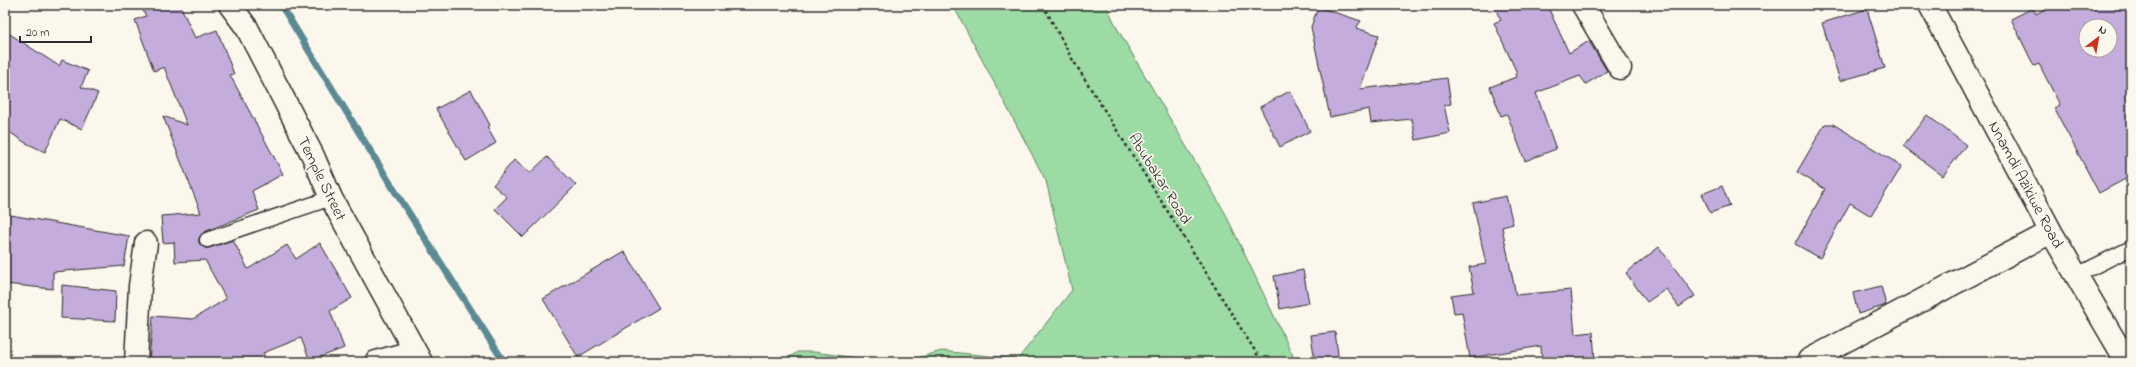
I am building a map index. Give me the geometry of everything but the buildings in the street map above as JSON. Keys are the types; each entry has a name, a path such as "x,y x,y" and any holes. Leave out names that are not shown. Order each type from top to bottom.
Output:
{"street":[{"name":"Temple Street","path":"230,5 247,28 313,156 331,198 418,357"},
{"path":"1584,5 1620,68"},
{"name":"Nnamdi Azikiwe Road","path":"1930,5 2051,232 2127,362"},
{"path":"1809,360 2051,232"},
{"path":"136,362 140,286 146,243"},
{"path":"376,362 418,357"}],"lane":[{"path":"207,240 331,198"},
{"path":"2077,275 2131,248"}],"path":[{"name":"Abubakar Road","path":"1043,5 1071,57 1262,362"}],"green space":[{"path":"953,5 1106,5 1117,28 1224,211 1296,362 904,362 941,351 1018,359 1072,290 1046,181"},
{"path":"797,352 814,352 885,362 783,362"}],"waterway":[{"path":"281,5 393,188 504,362"}]}
